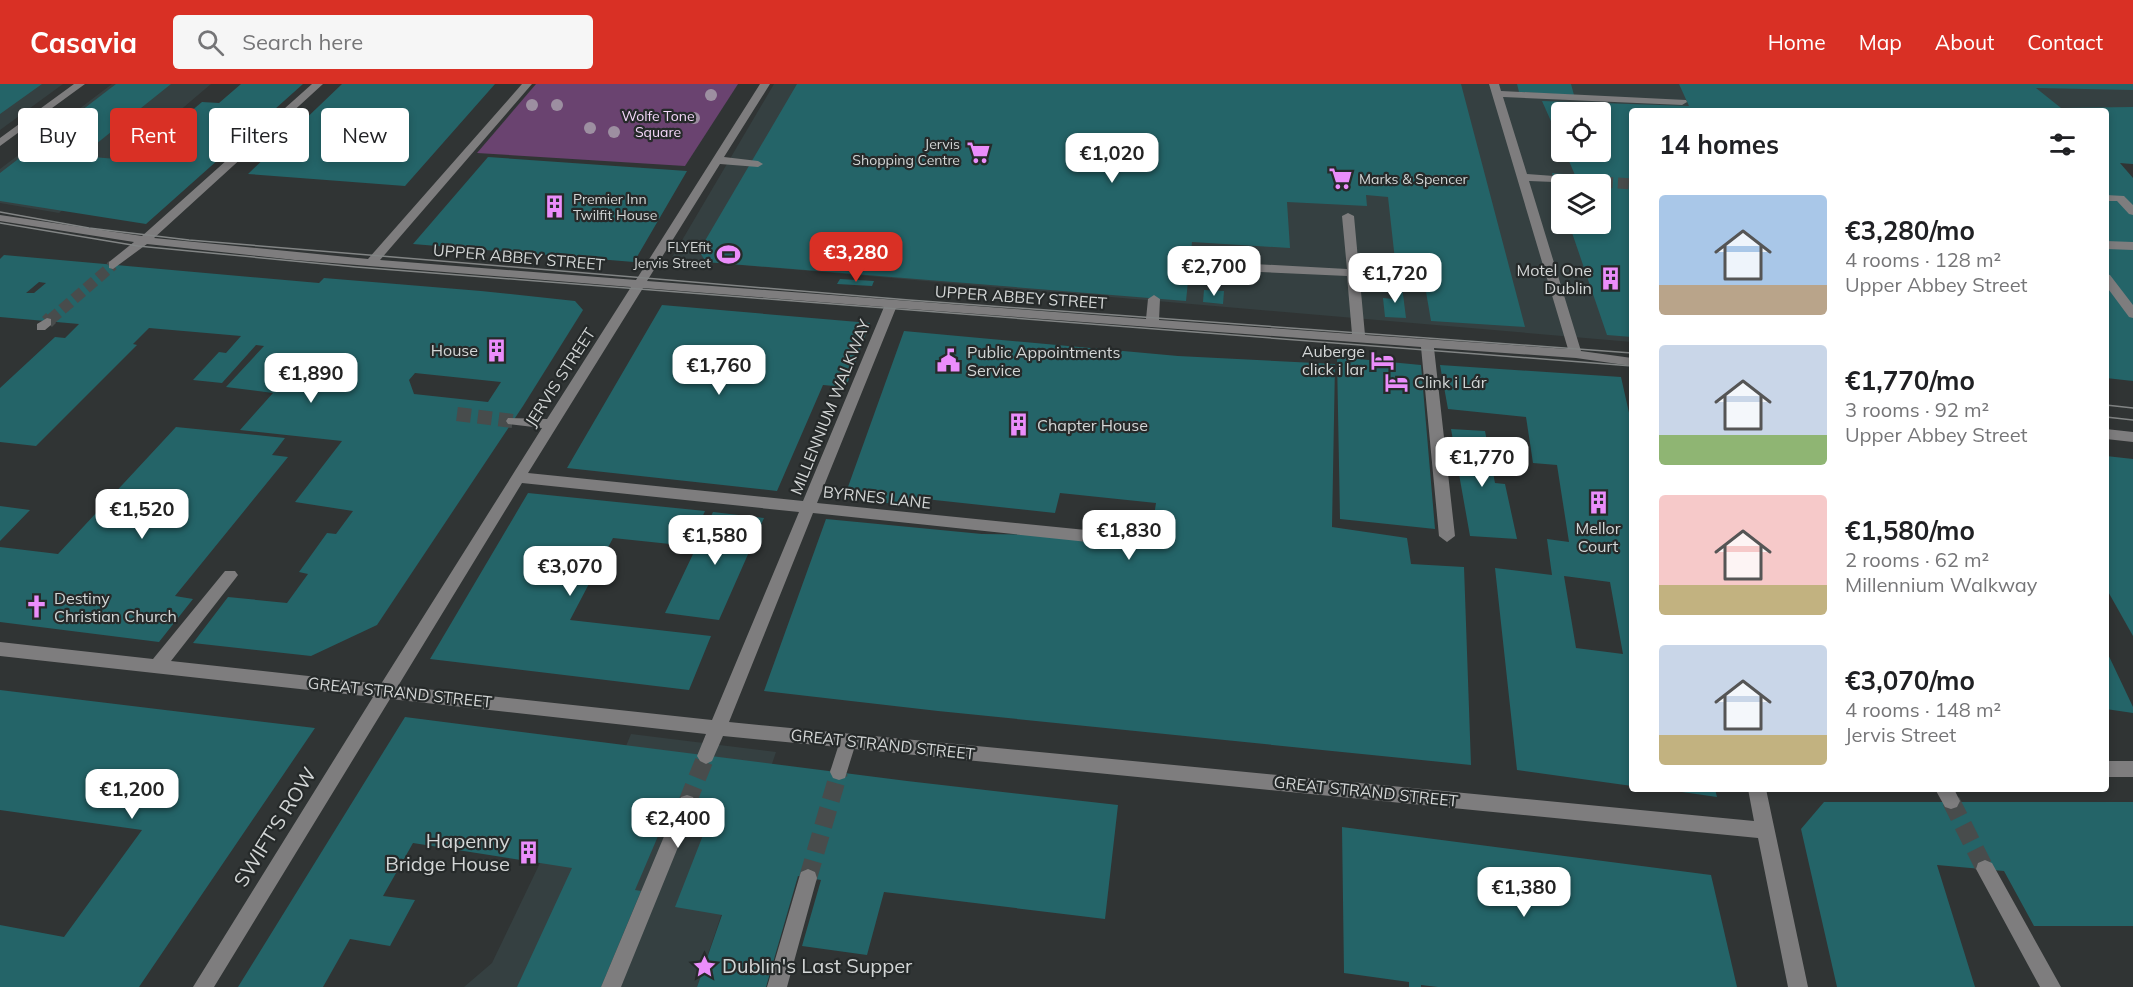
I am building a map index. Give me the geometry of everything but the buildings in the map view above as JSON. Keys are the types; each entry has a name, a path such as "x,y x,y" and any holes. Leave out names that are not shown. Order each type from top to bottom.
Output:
{"street":[{"path":"0,143 80,84"},
{"path":"113,265 144,241 318,84"},
{"path":"372,262 527,84"},
{"name":"JERVIS STREET","path":"386,690 765,84"},
{"path":"1576,354 1496,89 1682,102"},
{"path":"718,160 758,164"},
{"path":"1524,177 1551,179"},
{"path":"2109,198 2120,198 2133,212"},
{"path":"1348,216 1359,339"},
{"name":"UPPER ABBEY STREET","path":"0,218 144,241 372,262 891,304 1576,354 1629,362"},
{"path":"2109,235 2133,236"},
{"path":"2109,245 2133,246"},
{"path":"1216,266 1353,273"},
{"path":"2109,282 2133,314"},
{"path":"1152,323 1154,299"},
{"name":"MILLENNIUM WALKWAY","path":"706,756 891,304"},
{"path":"1427,344 1447,536"},
{"path":"513,421 551,424"},
{"path":"2109,434 2133,437"},
{"name":"BYRNES LANE","path":"518,477 1126,540"},
{"path":"158,665 230,575"},
{"name":"GREAT STRAND STREET","path":"0,649 717,728 1766,830"},
{"name":"SWIFT'S ROW","path":"203,987 386,690"},
{"path":"839,772 848,741"},
{"path":"2109,769 2133,769"},
{"path":"1758,792 1798,987"},
{"path":"611,987 687,803"},
{"path":"1985,869 2050,987"},
{"path":"777,987 808,878"}],"shaded area":[{"path":"0,84 63,84 30,108 18,108 18,117 0,130"},
{"path":"112,84 211,84 183,108 110,108 110,162 119,162 59,213 0,203 0,169 18,155 18,162 98,162 98,108 80,108"},
{"path":"774,84 2133,84 2133,164 2109,162 2109,108 1629,108 1629,342 671,259"},
{"path":"631,734 776,752 697,987 464,987 492,963 540,863 607,792"}],"green space":[{"name":"Wolfe Tone Square","path":"536,84 738,84 685,166 477,153"}],"tunnel":[{"path":"1611,183 1629,184"},
{"path":"50,320 113,265"},
{"path":"47,322 51,318"},
{"path":"457,414 513,421"},
{"path":"687,803 706,756"},
{"path":"808,878 839,772"},
{"path":"1951,801 1985,869"}],"tram line":[{"path":"0,212 89,228 189,240 909,300 1629,353"},
{"path":"0,223 138,246 356,267 1629,366"},
{"path":"2109,405 2133,408"},
{"path":"2109,417 2133,420"}],"place":[{"name":"Jervis Shopping Centre","path":"978,152"},
{"name":"Marks & Spencer","path":"1341,179"},
{"name":"Premier Inn Twilfit House","path":"555,207"},
{"name":"FLYEfit Jervis Street","path":"729,255"},
{"name":"Motel One Dublin","path":"1610,279"},
{"name":"House","path":"496,350"},
{"name":"Auberge click i lar","path":"1383,360"},
{"name":"Public Appointments Service","path":"949,361"},
{"name":"Clink i Lár","path":"1396,382"},
{"name":"Chapter House","path":"1019,425"},
{"name":"Mellor Court","path":"1598,503"},
{"name":"Destiny Christian Church","path":"36,607"},
{"name":"Hapenny Bridge House","path":"528,853"},
{"name":"Dublin's Last Supper","path":"704,966"}]}
